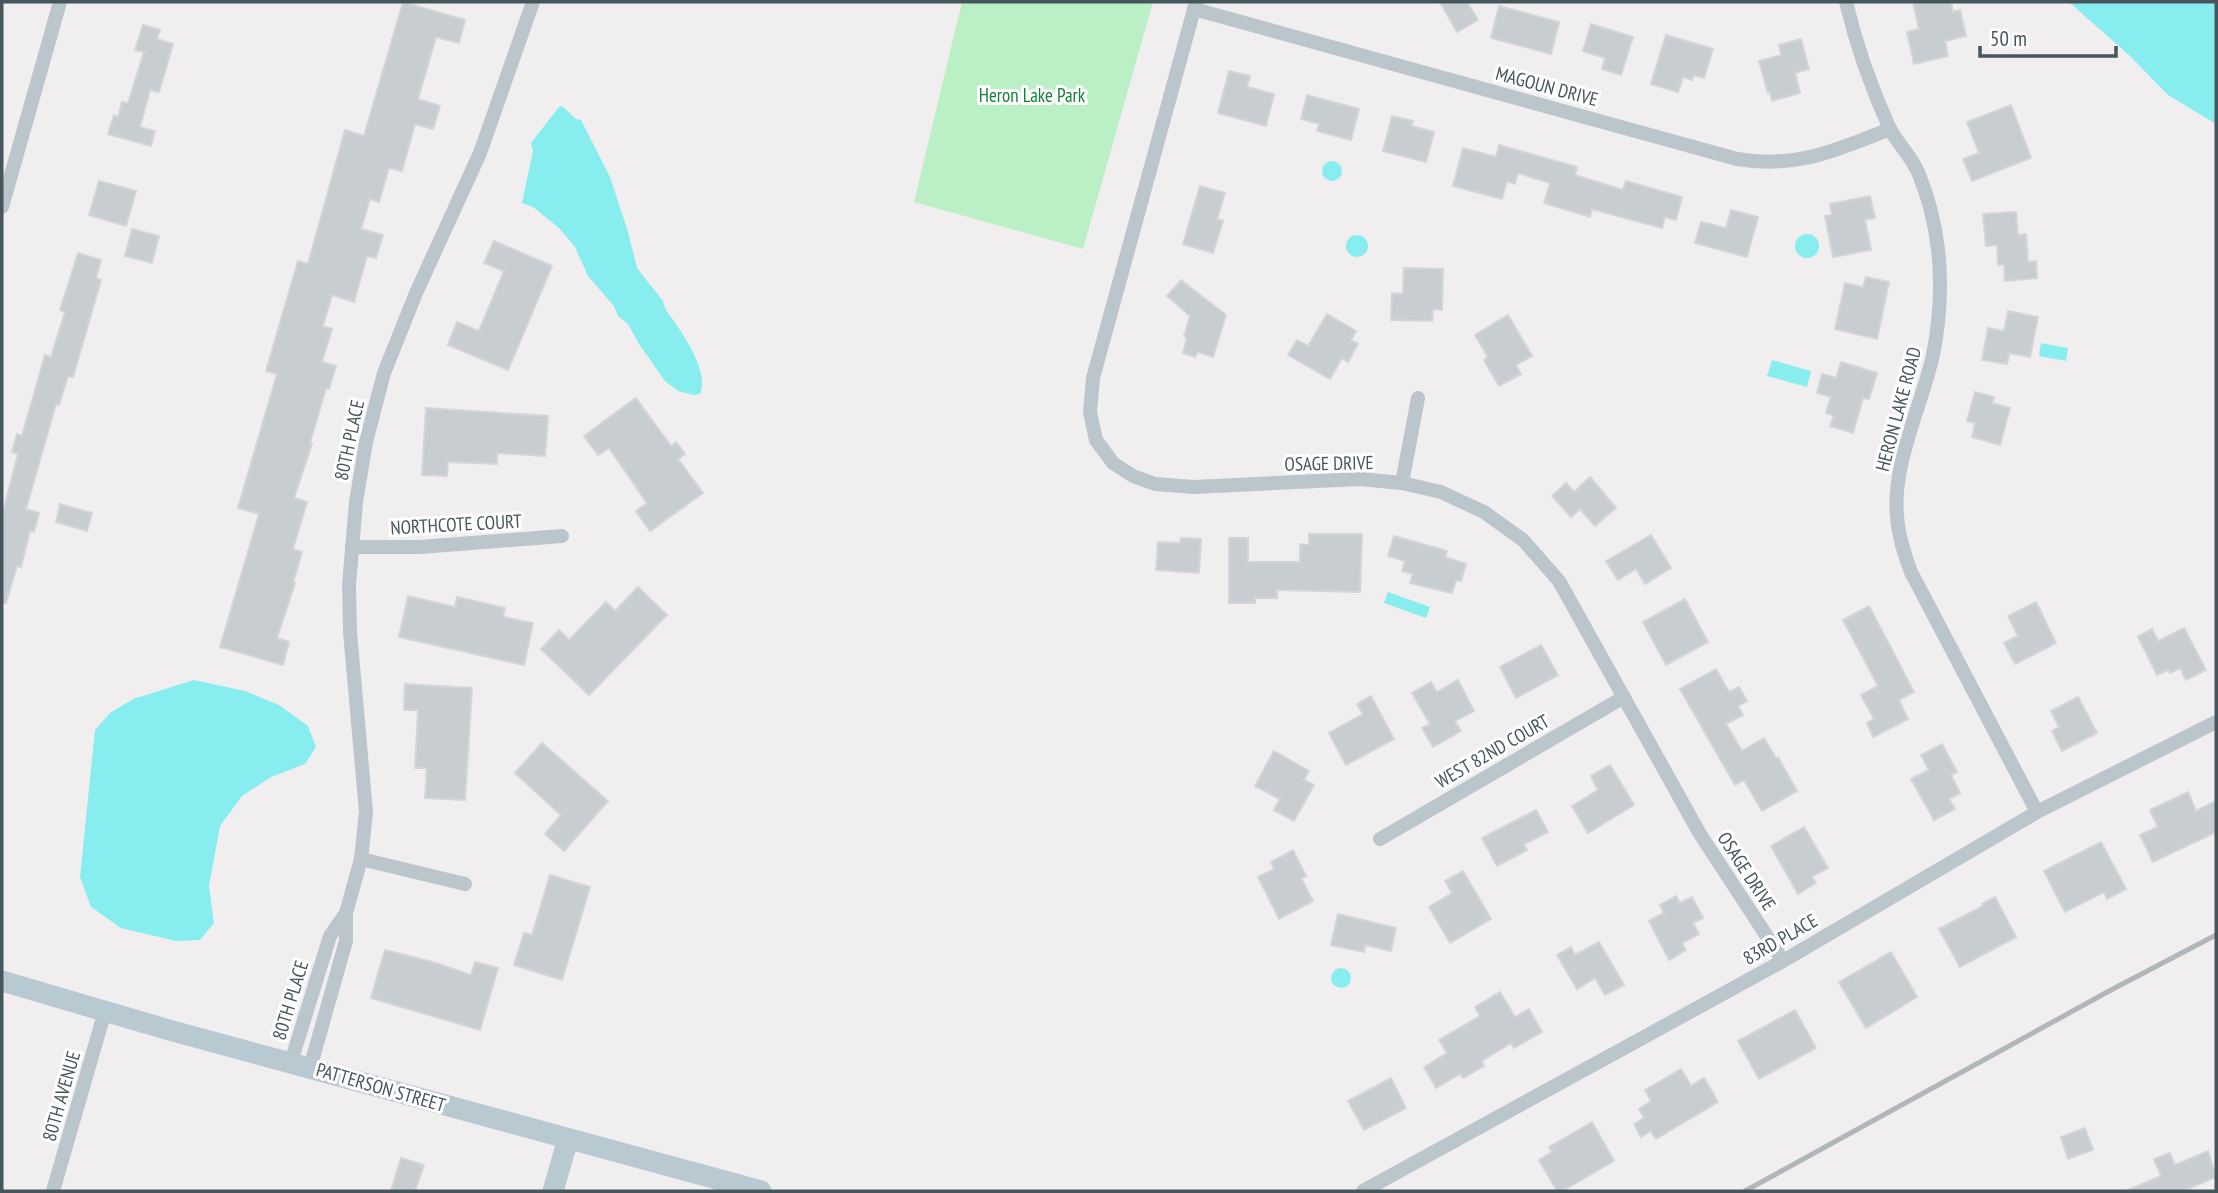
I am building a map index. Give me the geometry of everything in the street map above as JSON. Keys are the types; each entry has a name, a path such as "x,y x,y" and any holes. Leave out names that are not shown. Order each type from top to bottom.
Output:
{"street":[{"path":"2,207 60,2"},
{"name":"80TH PLACE","path":"301,1065 346,941 346,913 361,859 366,812 350,632 349,585 356,502 366,442 384,373 416,293 480,153 533,2"},
{"name":"HERON LAKE ROAD","path":"1846,2 1855,39 1890,129 1917,171 1931,212 1941,286 1939,320 1932,356 1898,485 1896,513 1901,546 1911,572 2037,812"},
{"name":"MAGOUN DRIVE","path":"1195,5 1759,163 1826,154 1890,129"},
{"name":"OSAGE DRIVE","path":"1195,5 1093,378 1090,412 1096,440 1113,463 1133,476 1155,484 1194,487 1360,479 1402,483 1441,492 1483,512 1523,540 1559,581 1700,834 1783,961"},
{"path":"1402,483 1418,398"},
{"name":"NORTHCOTE COURT","path":"352,547 420,547 562,536"},
{"name":"WEST 82ND COURT","path":"1380,839 1624,697"},
{"name":"83RD PLACE","path":"1363,1191 1783,961 2037,812 2216,722"},
{"path":"361,859 465,884"},
{"name":"PATTERSON STREET","path":"2,981 761,1191"},
{"name":"80TH AVENUE","path":"53,1191 105,1011"},
{"path":"553,1191 568,1139"}],"green space":[{"name":"Heron Lake Park","path":"962,2 1153,2 1083,249 914,202"}],"water":[{"path":"2069,2 2216,2 2216,124 2168,95 2130,56"},
{"path":"562,106 576,119 581,120 610,177 637,268 663,301 695,356 701,376 700,394 678,391 665,381 628,324 618,316 614,306 588,276 575,247 559,228 533,207 522,203 533,151 531,143"},
{"path":"1332,161 1339,164 1342,171 1339,178 1332,181 1325,178 1322,171 1325,164"},
{"path":"1807,234 1815,238 1819,246 1815,254 1807,258 1799,254 1795,246 1799,238"},
{"path":"1357,235 1365,238 1368,246 1365,254 1357,257 1349,254 1346,246 1349,238"},
{"path":"2041,343 2068,348 2066,361 2039,356"},
{"path":"1772,360 1811,371 1807,387 1767,376"},
{"path":"1388,592 1430,607 1426,618 1384,603"},
{"path":"194,680 245,691 279,705 308,726 316,747 305,764 271,777 242,796 220,826 209,886 214,923 200,940 176,941 121,928 91,907 80,877 95,730 110,713 133,699"},
{"path":"1341,968 1348,971 1351,978 1348,985 1341,988 1334,985 1331,978 1334,971"}],"building":[{"path":"403,2 465,20 459,43 436,37 418,99 440,106 433,129 415,124 402,171 389,168 379,202 370,199 361,229 383,235 376,258 367,256 354,302 332,295 323,326 332,329 322,362 336,366 329,389 326,388 310,443 312,444 294,498 307,502 293,549 302,552 277,638 289,642 283,665 220,647 259,514 238,508 277,374 266,371 298,261 308,264 345,130 364,136"},
{"path":"1440,2 1467,2 1478,20 1457,32"},
{"path":"1913,2 1951,2 1953,12 1960,10 1966,36 1945,41 1948,56 1914,64 1907,32 1919,29"},
{"path":"1499,6 1559,22 1551,54 1491,38"},
{"path":"1591,24 1633,37 1621,75 1602,69 1605,58 1583,51"},
{"path":"143,25 160,30 157,39 173,44 159,92 150,90 140,127 155,131 151,146 108,134 114,115 118,117 122,102 128,103 144,52 135,50"},
{"path":"1666,35 1713,49 1704,78 1694,75 1692,80 1683,77 1678,92 1651,84"},
{"path":"1801,39 1809,69 1795,73 1800,93 1772,101 1759,61 1781,55 1779,45"},
{"path":"1229,71 1250,76 1247,87 1274,94 1266,126 1218,113"},
{"path":"1307,95 1359,109 1351,140 1317,131 1319,124 1301,119"},
{"path":"2011,105 2031,158 1972,181 1963,159 1979,153 1967,122"},
{"path":"1392,116 1413,121 1411,126 1434,132 1426,162 1383,151"},
{"path":"1499,145 1577,167 1575,175 1623,190 1626,181 1682,197 1676,220 1665,217 1662,228 1592,209 1590,217 1544,203 1550,183 1518,173 1515,184 1507,181 1502,199 1453,186 1463,148 1496,157"},
{"path":"99,181 136,191 126,226 89,215"},
{"path":"1200,186 1225,193 1217,219 1223,221 1213,253 1183,244"},
{"path":"1870,196 1875,218 1865,220 1871,250 1833,257 1825,216 1832,215 1830,204"},
{"path":"1731,210 1758,217 1747,257 1695,243 1701,222 1726,228"},
{"path":"2016,212 2018,235 2026,234 2028,262 2036,261 2037,278 2005,281 2004,264 1998,265 1997,245 1986,246 1983,214"},
{"path":"132,229 159,236 152,263 125,256"},
{"path":"494,241 552,266 508,370 448,345 457,322 479,331 504,271 484,263"},
{"path":"78,253 101,260 96,278 101,280 73,377 68,376 59,405 56,404 26,509 39,513 34,532 30,531 21,567 17,566 6,603 2,603 2,516 18,454 12,452 17,434 22,436 45,355 51,357 65,312 60,310"},
{"path":"1404,268 1443,269 1442,310 1433,309 1432,321 1391,320 1392,293 1403,294"},
{"path":"1866,277 1889,282 1877,339 1835,329 1845,283 1863,287"},
{"path":"1181,280 1226,315 1213,357 1198,352 1195,357 1183,353 1187,338 1184,336 1190,316 1167,296"},
{"path":"2008,311 2038,317 2030,357 2009,353 2007,364 1982,360 1988,328 2004,331"},
{"path":"1327,314 1356,331 1351,340 1358,344 1348,362 1342,358 1330,379 1288,355 1297,340 1308,346"},
{"path":"1508,315 1532,356 1516,365 1521,374 1499,386 1484,360 1488,357 1475,335"},
{"path":"1841,362 1877,373 1869,399 1863,398 1853,433 1830,426 1834,416 1826,413 1831,397 1817,393 1822,374 1836,378"},
{"path":"1975,392 1994,397 1992,403 2010,408 2000,445 1972,437 1975,423 1967,421"},
{"path":"636,398 671,446 676,442 685,454 678,459 703,493 650,531 636,511 647,503 609,448 598,455 584,436"},
{"path":"426,408 548,416 545,456 497,453 497,464 448,462 447,476 422,475"},
{"path":"1590,477 1616,508 1595,526 1580,509 1571,517 1552,496 1566,483 1574,492"},
{"path":"60,504 92,513 87,531 56,522"},
{"path":"1309,534 1362,534 1360,592 1277,590 1277,598 1255,598 1255,603 1229,603 1229,538 1248,538 1248,562 1300,562 1300,544 1309,545"},
{"path":"1651,535 1671,568 1645,584 1636,569 1618,580 1606,561"},
{"path":"1394,536 1447,551 1445,557 1466,564 1461,581 1456,580 1452,593 1410,583 1413,574 1402,571 1405,561 1388,556"},
{"path":"1181,538 1201,539 1199,573 1156,570 1158,542 1180,543"},
{"path":"638,587 667,615 589,695 541,649 559,630 569,640 606,602 615,611"},
{"path":"408,596 455,607 457,597 505,608 503,617 533,623 524,665 399,637"},
{"path":"1685,599 1708,642 1666,665 1643,622"},
{"path":"2036,602 2056,643 2015,664 2004,643 2018,636 2008,616"},
{"path":"1869,606 1914,692 1899,700 1908,719 1873,737 1867,723 1874,719 1861,695 1878,686 1843,620"},
{"path":"2184,628 2206,670 2186,680 2180,668 2157,675 2138,637 2152,629 2158,641"},
{"path":"1541,645 1558,675 1516,698 1500,667"},
{"path":"1716,669 1729,692 1739,687 1747,701 1738,706 1743,715 1726,724 1742,751 1764,738 1797,791 1762,811 1744,780 1735,785 1680,689"},
{"path":"1458,680 1474,711 1455,721 1461,731 1433,747 1422,728 1430,724 1412,693 1431,682 1437,692"},
{"path":"405,684 472,688 465,800 425,798 427,768 415,768 418,710 404,710"},
{"path":"1371,696 1394,739 1346,765 1329,733 1363,714 1357,704"},
{"path":"2078,697 2097,733 2062,751 2052,731 2059,727 2051,711"},
{"path":"542,743 608,801 564,851 545,834 561,815 515,773"},
{"path":"1942,744 1957,772 1951,775 1960,793 1949,799 1955,809 1934,820 1911,779 1929,770 1921,755"},
{"path":"1274,751 1309,771 1304,780 1314,785 1294,821 1274,810 1280,799 1255,786"},
{"path":"1610,765 1634,805 1588,833 1572,806 1598,790 1591,776"},
{"path":"2188,792 2196,811 2216,801 2216,832 2153,862 2140,835 2158,827 2150,810"},
{"path":"1536,810 1548,832 1524,844 1527,850 1497,866 1482,838"},
{"path":"1804,827 1828,868 1812,877 1816,883 1798,894 1771,846"},
{"path":"2101,842 2126,889 2107,899 2104,892 2065,912 2044,871"},
{"path":"1293,850 1306,876 1301,878 1313,901 1279,919 1258,877 1274,869 1271,862"},
{"path":"1463,871 1491,919 1450,943 1429,907 1452,893 1445,881"},
{"path":"550,875 590,887 562,980 514,965 524,933 532,935"},
{"path":"1676,896 1680,903 1692,897 1703,918 1693,923 1699,934 1682,943 1686,950 1669,960 1649,921 1664,913 1660,905"},
{"path":"1995,897 2016,937 1960,967 1939,929"},
{"path":"1338,914 1396,928 1391,951 1365,945 1364,952 1331,945"},
{"path":"1599,942 1624,985 1605,995 1595,978 1577,989 1557,955 1571,947 1575,955"},
{"path":"385,950 471,975 475,962 498,968 480,1030 371,998"},
{"path":"1891,952 1917,997 1866,1028 1839,982"},
{"path":"1500,992 1515,1017 1529,1009 1542,1032 1514,1048 1511,1043 1482,1061 1484,1066 1463,1078 1460,1074 1436,1088 1424,1067 1447,1053 1439,1040 1480,1016 1475,1007"},
{"path":"1795,1010 1816,1048 1759,1079 1738,1041"},
{"path":"1681,1069 1691,1086 1704,1078 1718,1102 1656,1139 1651,1131 1641,1137 1634,1124 1644,1118 1639,1109 1651,1101 1645,1090"},
{"path":"1391,1078 1406,1108 1364,1130 1348,1101"},
{"path":"1592,1122 1614,1161 1562,1191 1557,1191 1539,1160 1552,1152 1549,1147"},
{"path":"2085,1128 2093,1150 2068,1159 2061,1137"},
{"path":"2208,1151 2216,1177 2183,1191 2126,1191 2161,1176 2154,1159 2170,1153 2175,1165"},
{"path":"401,1158 424,1165 415,1191 391,1191"}],"railway":[{"path":"1745,1191 2216,935"}]}
